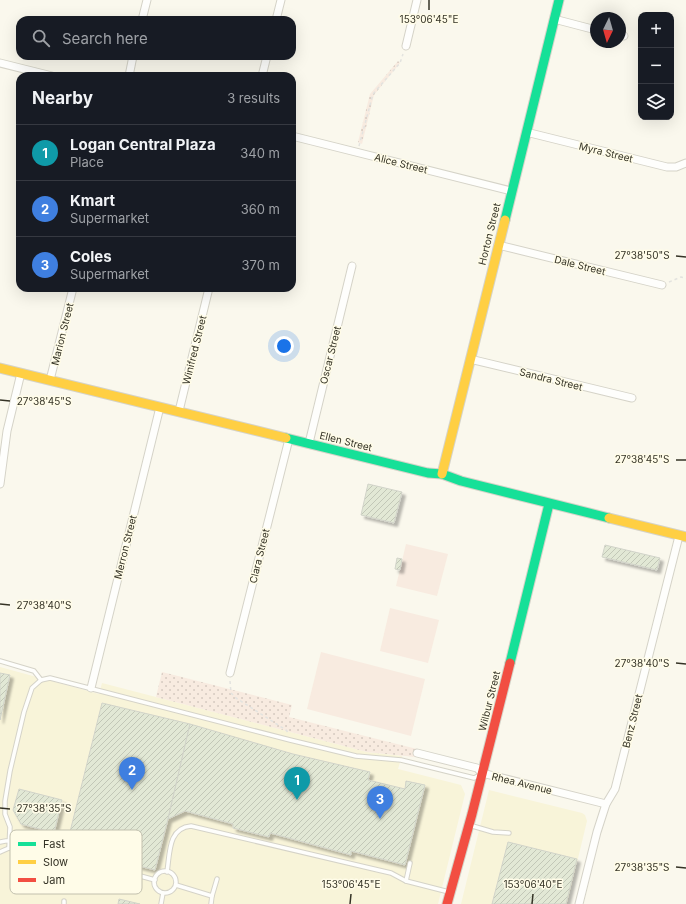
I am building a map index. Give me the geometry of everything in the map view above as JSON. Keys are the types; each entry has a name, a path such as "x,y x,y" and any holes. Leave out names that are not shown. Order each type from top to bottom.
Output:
{"street":[{"path":"143,16 147,0"},
{"path":"277,16 281,0"},
{"path":"406,46 417,0"},
{"name":"Horton Street","path":"442,474 559,0"},
{"path":"554,19 590,28"},
{"path":"129,72 132,60"},
{"path":"263,72 266,60"},
{"path":"0,63 36,72"},
{"name":"Myra Street","path":"526,132 667,166 676,167 686,163"},
{"name":"Alice Street","path":"296,137 511,191"},
{"name":"Dale Street","path":"498,245 662,285"},
{"name":"Oscar Street","path":"309,444 352,266"},
{"name":"Marion Street","path":"50,380 72,292"},
{"name":"Winifred Street","path":"179,411 208,292"},
{"name":"Sandra Street","path":"470,359 632,398"},
{"name":"Ellen Street","path":"0,368 428,473 442,474 461,481 549,504 682,536"},
{"path":"0,484 7,431 21,373"},
{"name":"Merron Street","path":"91,688 160,407"},
{"name":"Clara Street","path":"230,673 289,439"},
{"name":"Wilbur Street","path":"447,904 472,814 549,504"},
{"name":"Benz Street","path":"579,904 597,832 606,804 615,789 682,536"},
{"name":"Rhea Avenue","path":"417,753 477,768 482,773 606,804"}],"lane":[{"path":"0,661 34,671 41,680"},
{"path":"0,852 9,848 10,827 5,808 10,771 24,712 31,691 41,680 50,678 356,756 401,760 474,778 482,773"},
{"path":"468,825 493,832 509,833"},
{"path":"167,872 170,847 174,834 183,827 191,826 391,873 406,881 450,892"},
{"path":"0,842 10,841"},
{"path":"406,881 410,863"},
{"path":"155,880 161,873 167,872 175,878 176,885"},
{"path":"142,876 155,880"},
{"path":"211,904 217,879"},
{"path":"155,880 156,886 160,892 163,893 169,892 176,885"},
{"path":"176,885 212,896"},
{"path":"160,904 163,893"}],"path":[{"path":"357,152 373,94 400,63 406,46"},
{"path":"662,285 676,278 686,278"},
{"path":"230,673 231,693 236,698 286,730 289,733 290,740"}],"shaded area":[{"path":"398,61 400,63 374,95 362,144 358,142 370,94"},
{"path":"406,544 448,554 437,596 396,586"},
{"path":"390,608 439,620 428,663 380,651"},
{"path":"321,652 425,679 411,736 307,709"},
{"path":"0,667 99,694 102,683 367,752 402,756 398,769 461,785 465,794 438,904 0,904"},
{"path":"162,672 292,705 289,717 417,749 415,757 367,752 156,697"},
{"path":"489,790 585,815 587,821 567,904 461,904"}],"building":[{"path":"368,484 402,492 394,523 361,515"},
{"path":"605,545 660,558 657,570 602,557"},
{"path":"397,558 402,559 400,570 395,569"},
{"path":"0,673 10,675 0,720"},
{"path":"102,703 190,724 155,870 142,867 142,830 70,830"},
{"path":"190,724 293,754 370,772 368,780 405,789 406,781 425,785 405,865 351,851 351,855 270,833 269,837 233,828 233,824 185,811 168,819"},
{"path":"19,789 62,800 55,830 43,830 21,824 13,810"},
{"path":"508,842 577,859 566,904 492,904"},
{"path":"119,899 140,904 118,904"}],"traffic: fast":[{"path":"505,220 559,0"},
{"path":"286,438 428,473 442,474 461,481 609,518"},
{"path":"510,663 549,504"}],"traffic: slow":[{"path":"442,474 505,220"},
{"path":"0,368 286,438"},
{"path":"609,518 686,537"}],"traffic: jam":[{"path":"447,904 472,814 510,663"}],"place":[{"name":"Kmart","path":"132,790"},
{"name":"Logan Central Plaza","path":"297,800"},
{"name":"Coles","path":"380,819"}]}
